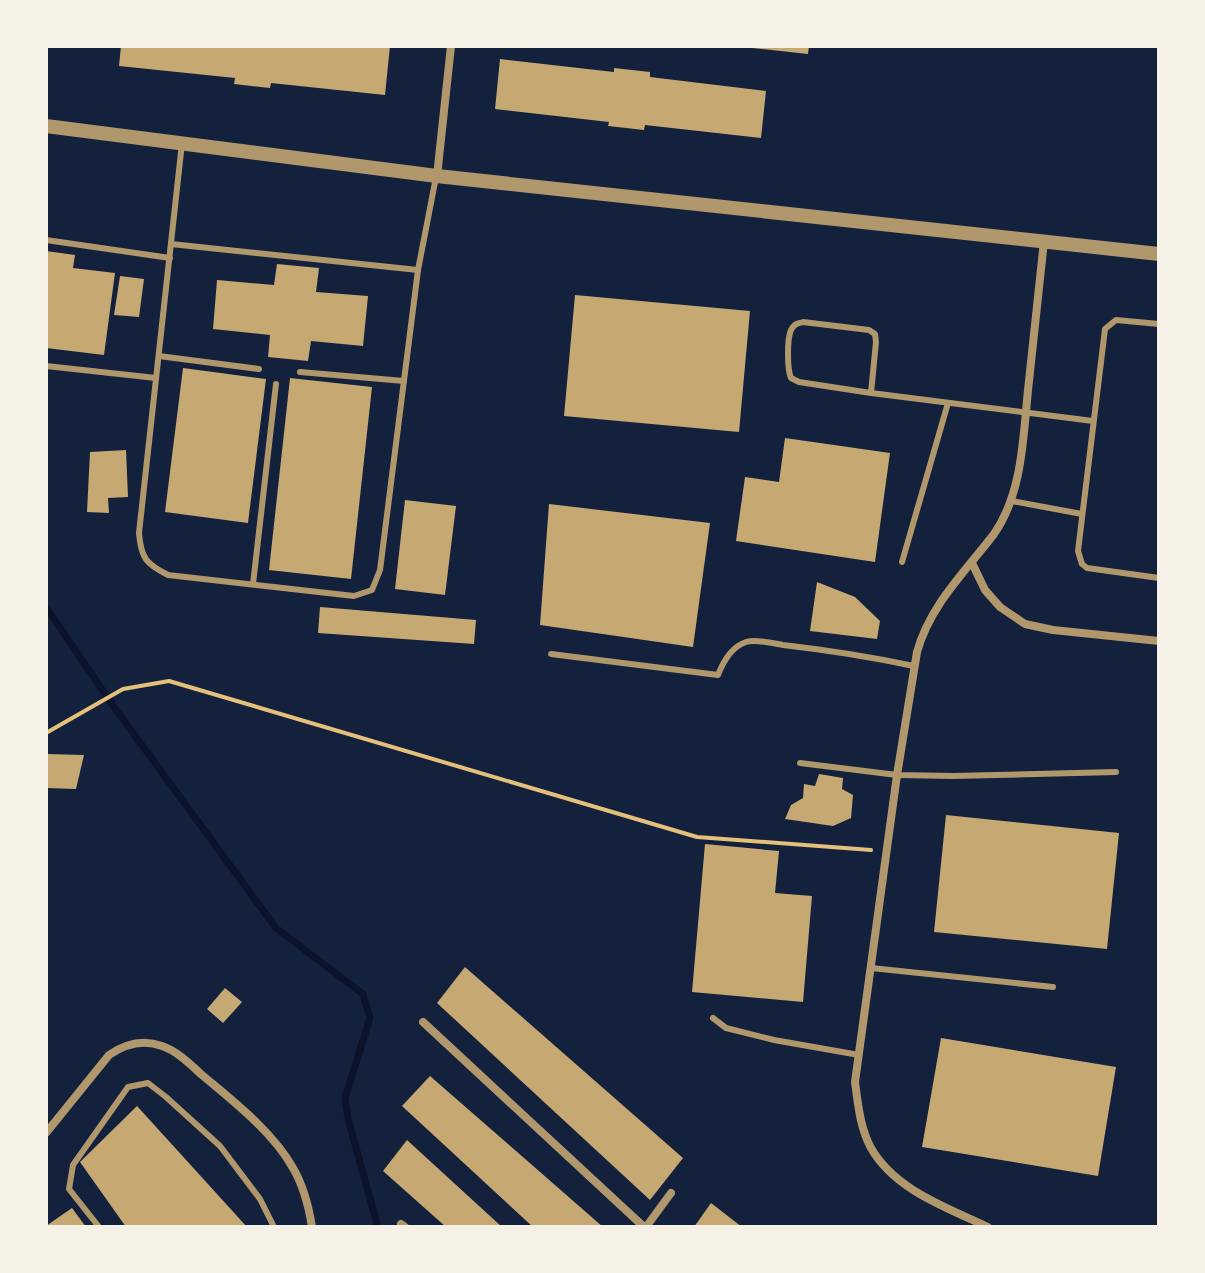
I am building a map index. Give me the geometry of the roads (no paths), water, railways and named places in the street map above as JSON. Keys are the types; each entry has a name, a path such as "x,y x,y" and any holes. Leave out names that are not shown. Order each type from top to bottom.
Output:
{"street":[{"path":"437,176 451,46"},
{"path":"46,126 437,176 1159,254"},
{"path":"988,1227 924,1197 890,1173 871,1147 859,1111 855,1082 914,666 922,634 933,612 1002,523 1012,501 1020,463 1044,241"},
{"path":"972,563 985,590 1000,607 1025,624 1053,630 1159,641"},
{"path":"423,1022 645,1227 671,1193"},
{"path":"46,1133 109,1055 133,1043 163,1046 183,1058 271,1138 293,1168 312,1227"}],"lane":[{"path":"182,143 139,533 141,551 151,566 168,575 354,596 372,590 380,570 418,270 437,176"},
{"path":"46,240 170,258"},
{"path":"171,244 418,270"},
{"path":"1159,324 1116,320 1105,329 1078,551 1082,564 1087,568 1159,578"},
{"path":"871,393 875,334 869,330 803,322 796,324 791,331 787,370 791,378 799,382 871,393 1093,421"},
{"path":"159,356 259,369"},
{"path":"46,366 156,378"},
{"path":"300,372 404,381"},
{"path":"253,584 276,384"},
{"path":"902,562 948,403"},
{"path":"1012,501 1082,514"},
{"path":"551,654 718,675 729,654 749,641 821,649 914,666"},
{"path":"800,763 897,775 1116,772"},
{"path":"871,968 1053,987"},
{"path":"713,1018 726,1028 859,1055"},
{"path":"99,1227 69,1189 73,1165 128,1087 148,1083 220,1146 260,1199 274,1227"}],"waterway":[{"path":"46,607 114,707 276,928 363,994 370,1018 345,1098 378,1227"}]}
